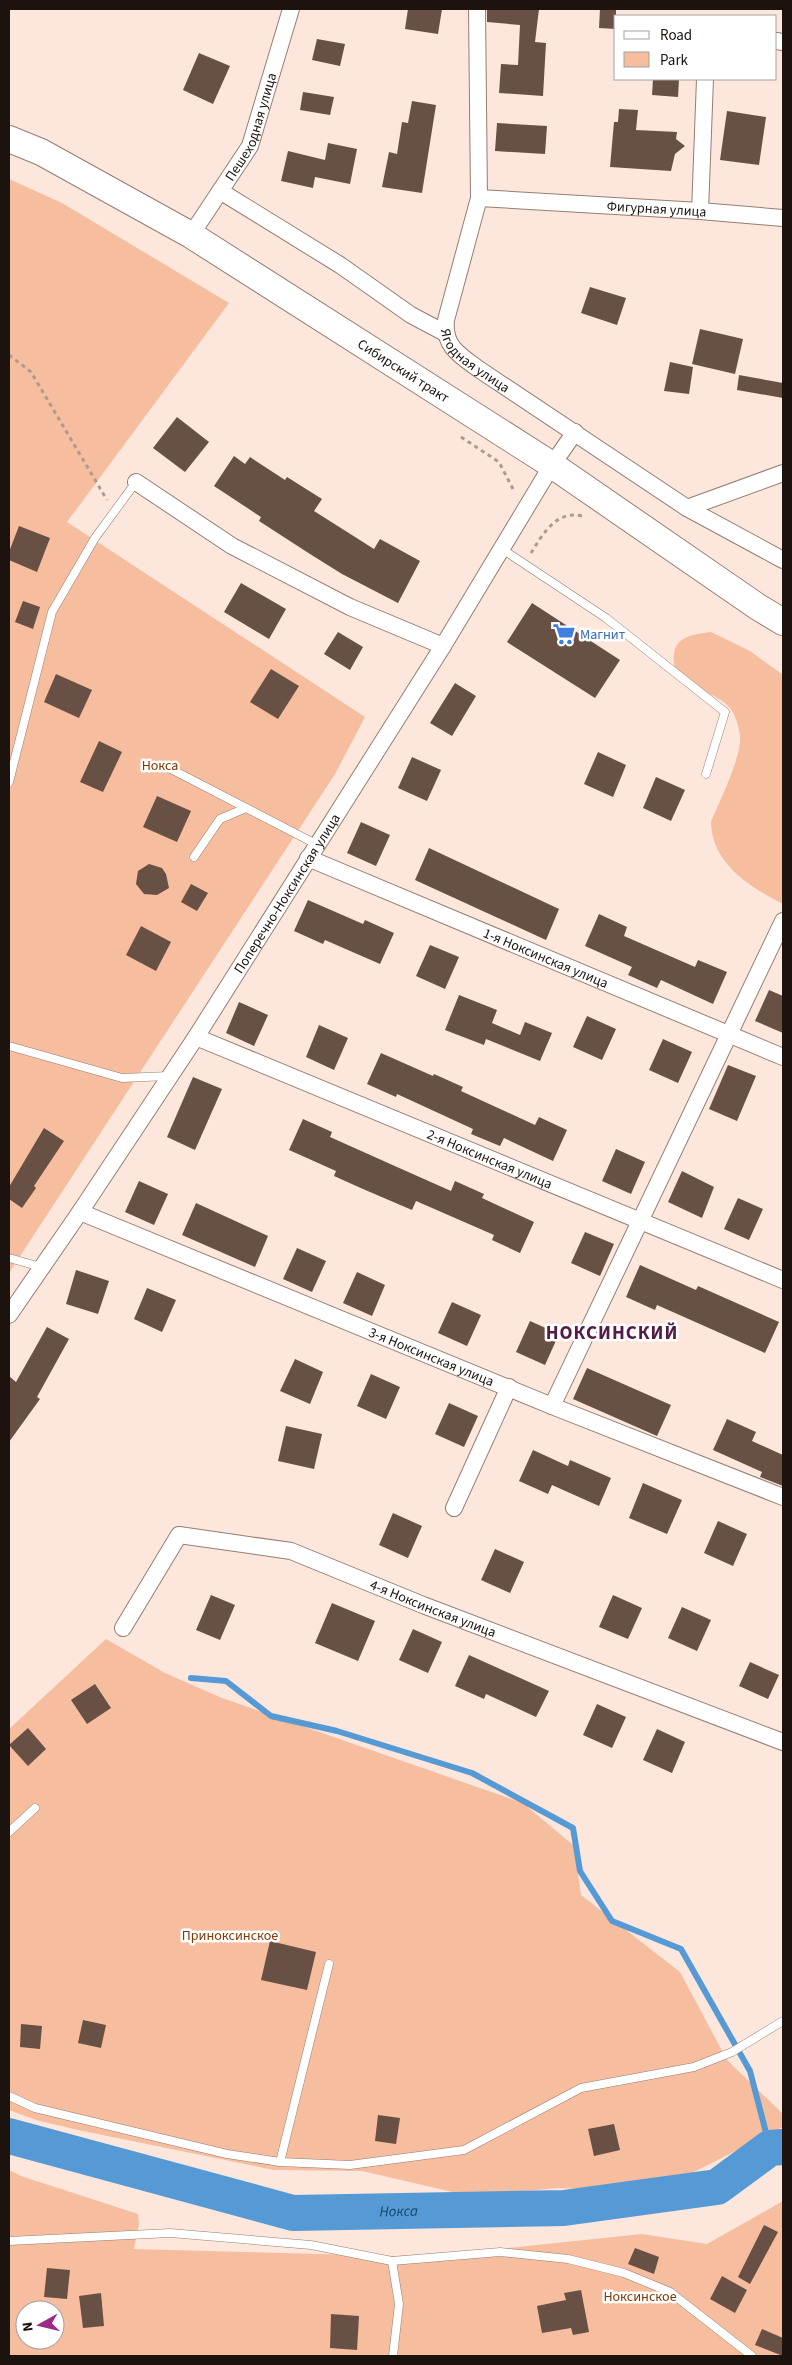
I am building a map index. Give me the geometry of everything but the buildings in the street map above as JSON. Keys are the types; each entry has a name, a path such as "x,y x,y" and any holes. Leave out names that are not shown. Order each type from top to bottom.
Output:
{"main road":[{"name":"Сибирский тракт","path":"9,139 41,152 192,235 552,464 758,607 783,622"}],"street":[{"name":"Пешеходная улица","path":"192,235 250,146 291,9"},
{"name":"Ягодная улица","path":"477,9 479,198 446,320 445,333 454,351 687,508 783,560"},
{"name":"Фигурная улица","path":"479,198 700,211 705,80"},
{"path":"220,191 340,265 411,315 445,333"},
{"path":"700,211 783,218"},
{"name":"Поперечно-Ноксинская улица","path":"9,1315 196,1037 443,646 552,464 575,432"},
{"path":"687,508 783,473"},
{"path":"136,482 232,546 350,607 443,646"},
{"name":"1-я Ноксинская улица","path":"312,851 783,1057"},
{"path":"552,1406 783,920"},
{"name":"2-я Ноксинская улица","path":"196,1037 638,1222 783,1280"},
{"name":"3-я Ноксинская улица","path":"80,1212 552,1406 783,1498"},
{"path":"454,1508 509,1388"},
{"name":"4-я Ноксинская улица","path":"123,1628 179,1535 291,1551 423,1605 783,1742"}],"lane":[{"path":"9,782 52,612 95,538 136,482"},
{"path":"502,549 606,618 725,712 706,774"},
{"path":"169,768 246,808 312,851"},
{"path":"194,857 220,819 246,808"},
{"path":"9,1046 122,1078 171,1076"},
{"path":"9,1258 41,1267"},
{"path":"9,1832 36,1808"},
{"path":"280,2162 329,1964"},
{"path":"9,2096 35,2108 227,2154 280,2162 350,2165 464,2150 581,2088 694,2067 732,2052 783,2021"},
{"path":"9,2241 170,2233 311,2245 392,2261 500,2252 568,2259 624,2273 670,2292 752,2356"},
{"path":"392,2261 399,2304 393,2356"}],"path":[{"path":"9,355 31,372 114,512"},
{"path":"524,564 547,528 556,520 570,515 582,516"}],"green space":[{"name":"Нокса","path":"9,179 62,203 229,303 67,522 365,717 335,774 9,1273"},
{"path":"711,632 750,651 783,675 783,904 746,882 735,872 718,850 713,837 711,822 729,779 740,745 739,728 729,707 712,695 684,682 674,666 674,653 679,642 688,636"},
{"name":"Приноксинское","path":"106,1639 165,1673 222,1698 523,1803 574,1846 581,1895 680,1972 727,2060 783,2114 783,2127 682,2178 610,2190 558,2188 470,2196 362,2171 274,2170 78,2130 36,2120 9,2110 9,1729"},
{"name":"Ноксинское","path":"9,2170 21,2176 138,2214 139,2224 134,2249 394,2256 499,2249 642,2234 707,2244 783,2201 783,2356 9,2356"}],"waterway":[{"path":"191,1678 226,1681 271,1716 337,1731 472,1773 573,1828 580,1871 612,1921 681,1949 750,2071 770,2148"},
{"name":"Нокса","path":"9,2136 293,2213 564,2208 717,2187 770,2148 783,2147"}],"place":[{"name":"Магнит","path":"564,634"}],"district":[{"name":"НОКСИНСКИЙ","path":"612,1332"}]}
